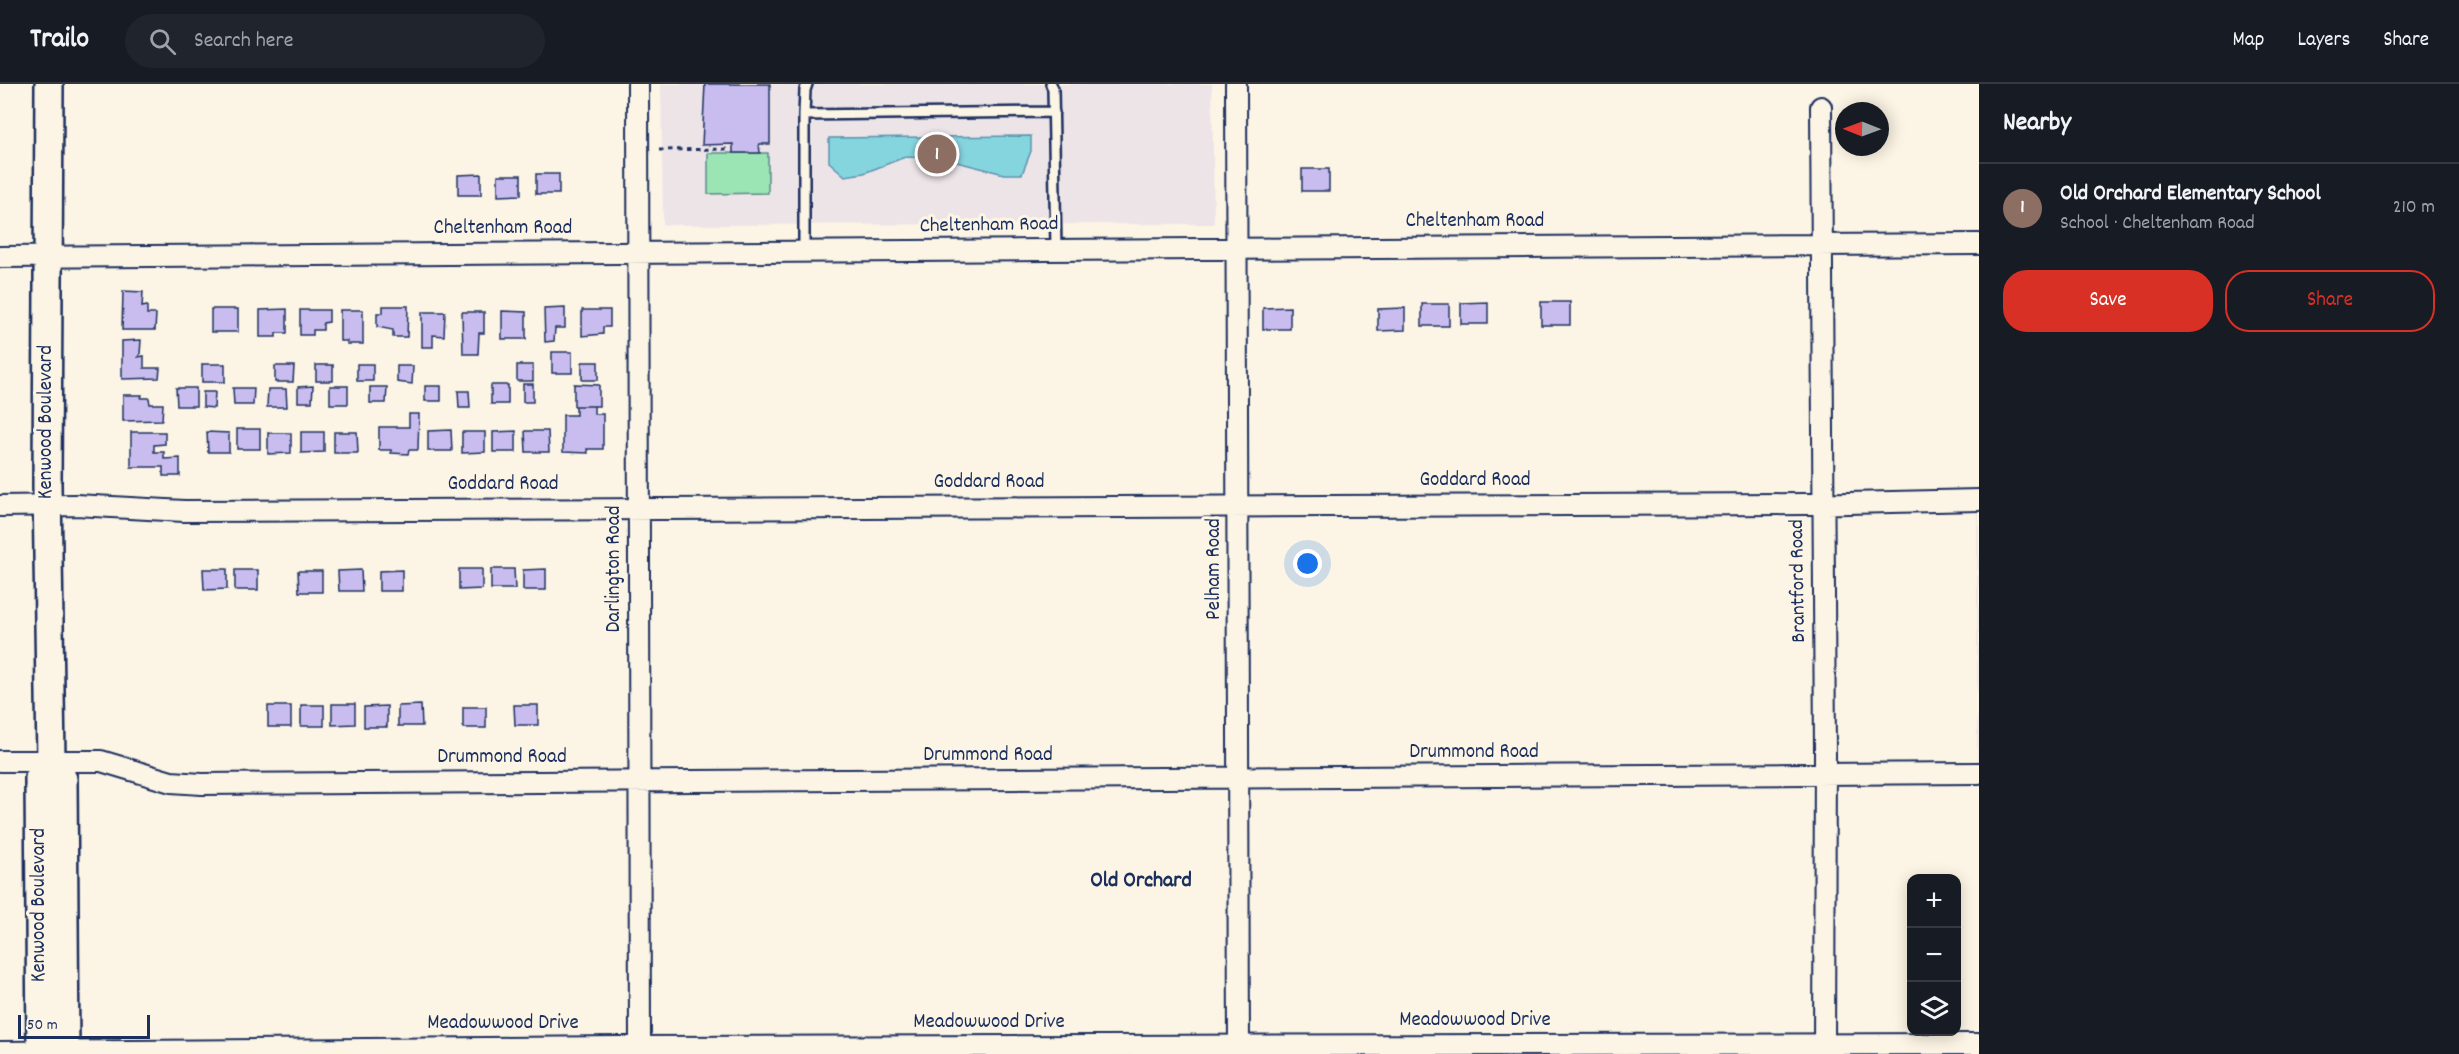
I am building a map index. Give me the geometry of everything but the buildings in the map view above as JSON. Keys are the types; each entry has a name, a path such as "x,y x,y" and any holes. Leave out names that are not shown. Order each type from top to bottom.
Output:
{"street":[{"name":"Kenwood Boulevard","path":"49,84 47,505 51,760 63,779 53,1053"},
{"name":"Darlington Road","path":"638,84 640,1051"},
{"name":"Pelham Road","path":"1236,84 1239,1050"},
{"name":"Brantford Road","path":"1821,107 1824,1049"},
{"name":"Cheltenham Road","path":"0,257 1979,244"},
{"name":"Goddard Road","path":"0,506 47,505 184,511 1979,500"},
{"name":"Drummond Road","path":"0,761 101,761 171,782 202,784 1979,773"},
{"name":"Meadowwood Drive","path":"0,1052 1824,1049 1979,1044"}],"lane":[{"path":"804,251 804,115 807,84"},
{"path":"1051,84 1054,112 1056,249"},
{"path":"804,115 1054,112"}],"path":[{"path":"659,150 731,149"}],"shaded area":[{"path":"661,84 1212,84 1214,224 663,225"},
{"path":"1977,500 1979,500 1979,773 1977,773"}],"green space":[{"path":"708,153 768,153 768,193 708,194"}],"water":[{"path":"1031,136 1031,151 1022,174 1004,174 941,158 905,157 864,173 845,176 829,162 829,138"}],"place":[{"name":"Old Orchard Elementary School","path":"937,154"}],"district":[{"name":"Old Orchard","path":"1141,881"}]}
